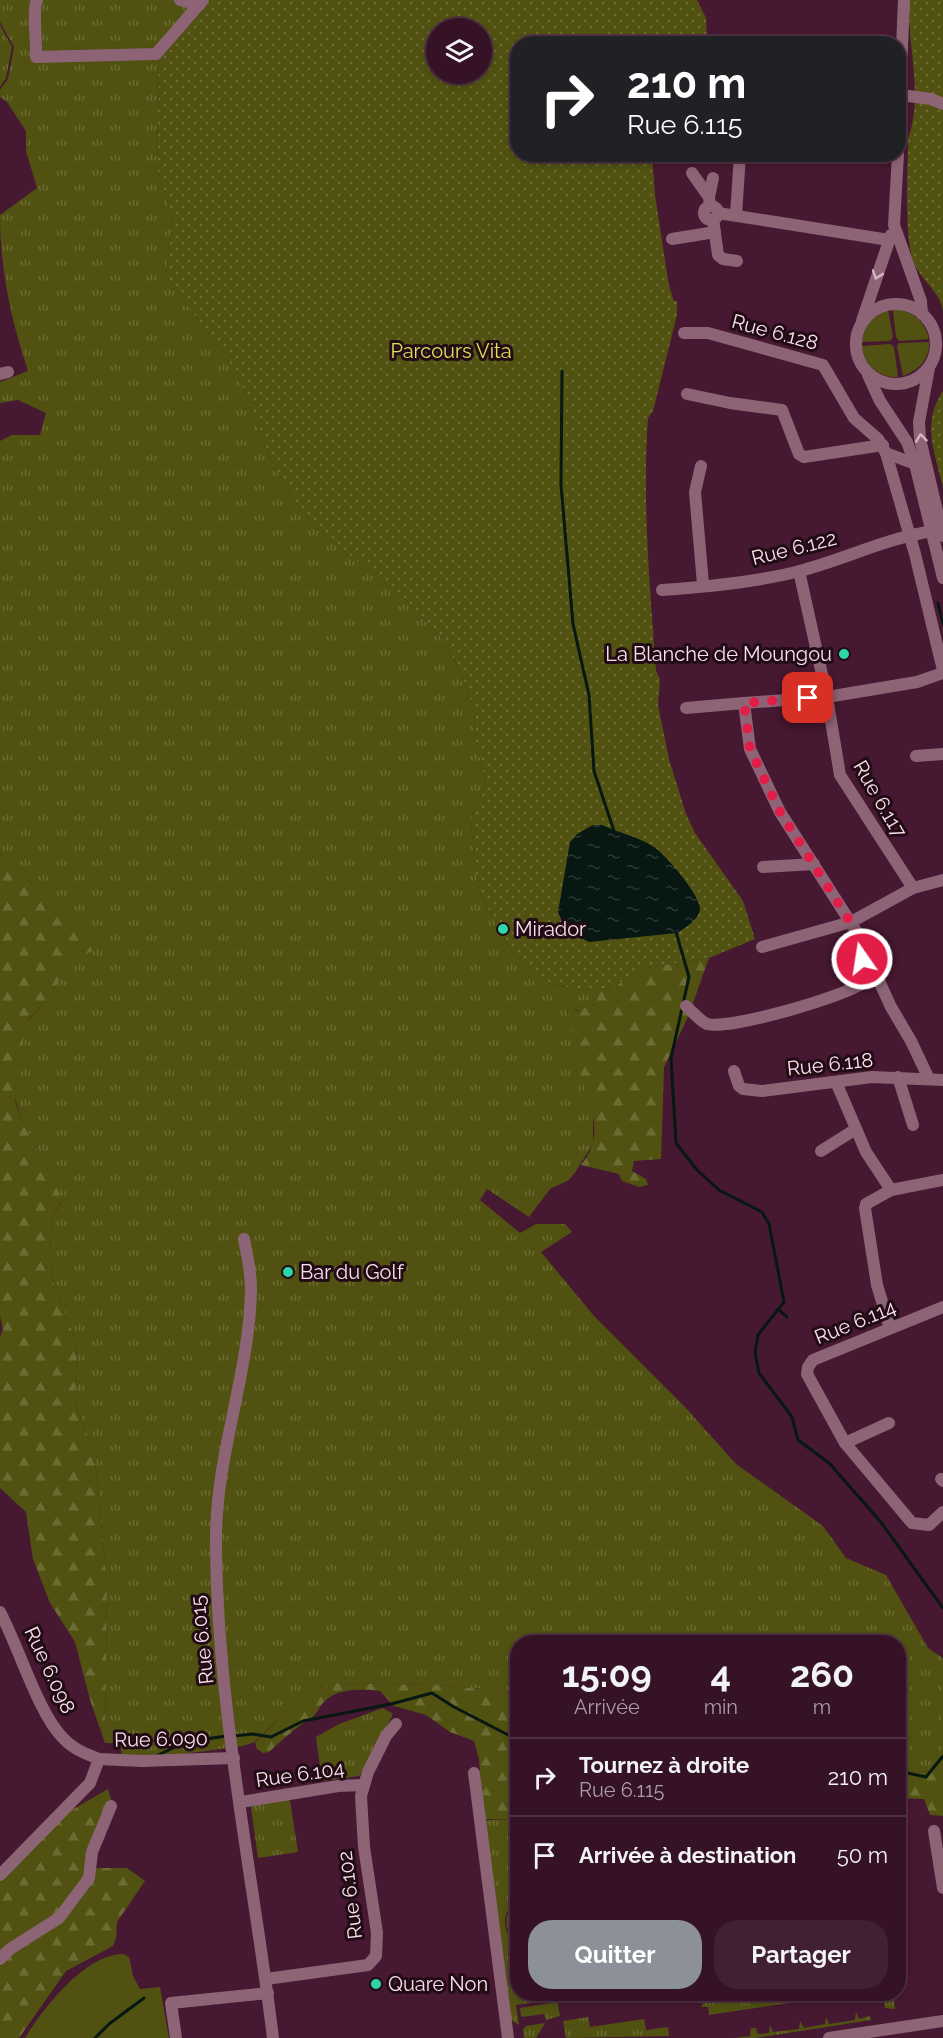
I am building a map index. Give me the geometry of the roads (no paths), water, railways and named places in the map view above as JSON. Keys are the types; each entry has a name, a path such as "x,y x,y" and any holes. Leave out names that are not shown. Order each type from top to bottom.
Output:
{"street":[{"path":"37,0 34,7 38,35 36,57 156,54 201,3"},
{"path":"180,0 201,3"},
{"path":"903,36 904,0"},
{"path":"906,96 931,99 943,104"},
{"path":"736,215 736,180 739,162"},
{"path":"898,162 894,225 855,345 857,355 880,401 907,442 938,534"},
{"path":"692,173 713,213"},
{"path":"713,178 713,213 718,255 723,259 736,261"},
{"path":"672,239 713,213 889,240"},
{"path":"894,225 921,301 922,314"},
{"path":"860,325 868,315 889,304 907,306 922,314 933,329 936,340 935,355 929,368 919,422 943,578"},
{"name":"Rue 6.128","path":"684,333 708,333 823,365 854,418 884,449 915,464"},
{"path":"868,374 890,384 902,384 914,380 929,368"},
{"path":"686,708 827,697 917,682 943,671 909,534 884,449 804,457 799,454 782,410 687,394"},
{"path":"701,466 695,492 703,584"},
{"name":"Rue 6.122","path":"662,590 799,571 909,534 938,534"},
{"name":"Rue 6.117","path":"799,571 827,697 840,775 913,888"},
{"path":"744,703 750,749 780,812 851,922 929,1079"},
{"path":"916,756 943,754"},
{"path":"763,867 814,864"},
{"path":"762,947 851,922 913,888 943,880"},
{"path":"686,1006 706,1023 734,1024 826,999 860,986 866,981 860,943"},
{"name":"Rue 6.118","path":"734,1071 739,1086 743,1089 762,1091 898,1077 943,1080"},
{"path":"898,1077 913,1125"},
{"path":"836,1082 866,1152 891,1190"},
{"path":"821,1151 856,1129"},
{"path":"890,1328 877,1285 865,1208 891,1190 943,1180"},
{"name":"Rue 6.015","path":"244,1239 250,1270 250,1299 241,1373 219,1484 216,1536 217,1607 231,1738 273,2038"},
{"name":"Rue 6.114","path":"844,1443 807,1374 808,1367 813,1360 943,1307"},
{"path":"889,1424 844,1443 912,1523 929,1525 943,1512"},
{"name":"Rue 6.098","path":"0,1612 46,1713 61,1737 80,1751 99,1759"},
{"name":"Rue 6.102","path":"266,1979 368,1965 376,1956 377,1933 361,1818 364,1785 386,1736 396,1724"},
{"name":"Rue 6.090","path":"0,1875 90,1783 99,1759 142,1761 234,1758"},
{"path":"474,1773 508,2038"},
{"name":"Rue 6.104","path":"241,1802 338,1786 364,1785"},
{"path":"0,1959 10,1949 58,1918 89,1878 92,1852 111,1806"},
{"path":"934,1831 943,1888"},
{"path":"176,2038 171,2003 268,1994"},
{"path":"833,2038 943,2021"}],"water":[{"path":"593,825 602,825 635,838 659,851 682,876 695,896 700,910 694,920 677,933 589,942 572,933 563,924 558,912 570,842 577,834"}],"waterway":[{"path":"562,371 561,485 573,624 589,695 594,771 615,834"},
{"path":"938,603 943,623"},
{"path":"676,932 689,977 671,1058 676,1143 697,1170 719,1190 762,1212 769,1224 784,1302 758,1335 755,1353 759,1373 792,1417 798,1440 829,1463 880,1521 943,1608"},
{"path":"778,1309 787,1317"},
{"path":"233,1736 253,1734 271,1737 303,1721 391,1704 432,1693 510,1736"},
{"path":"156,1756 186,1742 226,1736"},
{"path":"906,1773 926,1777 943,1756"},
{"path":"95,2038 109,2024 144,1998"}],"place":[{"name":"La Blanche de Moungou","path":"844,654"},
{"name":"Mirador","path":"503,929"},
{"name":"Bar du Golf","path":"288,1272"},
{"name":"Quare Non","path":"376,1984"}],"park label":[{"name":"Parcours Vita","path":"451,351"}]}
